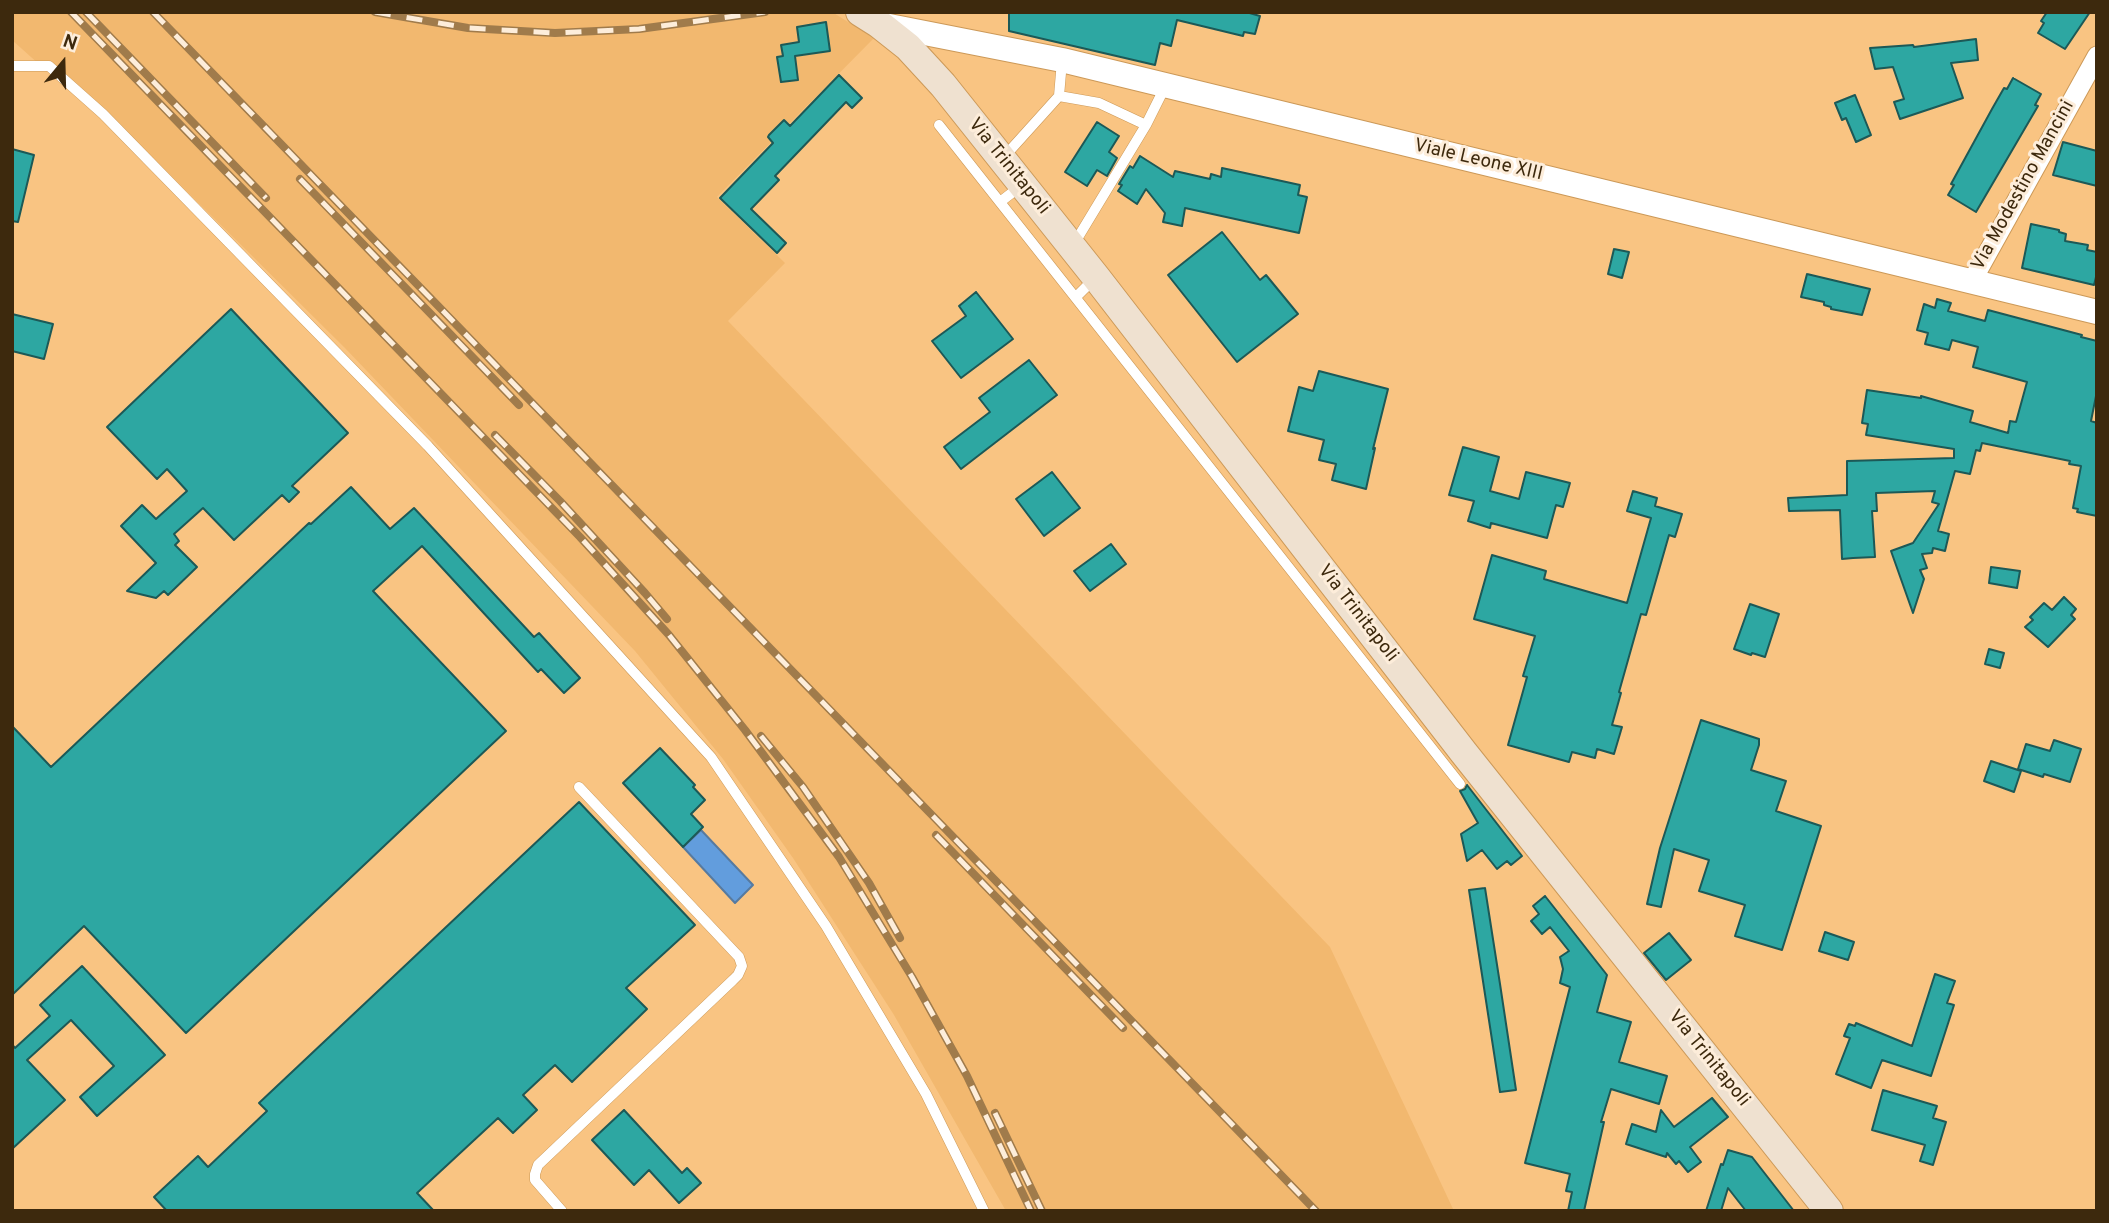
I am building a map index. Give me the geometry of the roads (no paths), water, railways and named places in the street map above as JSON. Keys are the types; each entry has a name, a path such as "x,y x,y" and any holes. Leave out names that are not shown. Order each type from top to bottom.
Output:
{"main road":[{"name":"Via Trinitapoli","path":"869,18 908,47 933,72 1096,277 1154,374 1326,595 1464,753 1829,1211"}],"street":[{"name":"Viale Leone XIII","path":"869,18 1062,60 2097,312"},
{"name":"Via Modestino Mancini","path":"1972,281 2097,55"}],"lane":[{"path":"1002,159 1059,96 1062,60"},
{"path":"12,66 49,66 103,114 428,446 711,757 826,926 926,1094 984,1211"},
{"path":"1072,247 1146,125 1166,86"},
{"path":"1059,96 1099,103 1146,125"},
{"path":"939,125 1076,297 1154,374"},
{"path":"1000,202 1023,185"},
{"path":"1076,297 1096,277"},
{"path":"1326,595 1460,784"},
{"path":"562,1211 535,1180 538,1165 738,975 742,966 738,957 579,787"}],"water":[{"path":"701,830 753,885 735,903 683,847"}],"railway":[{"path":"71,12 580,537 669,635 745,730 839,857 912,977 967,1076 1031,1211"},
{"path":"86,12 266,198"},
{"path":"153,12 1316,1211"},
{"path":"375,12 468,28 555,33 639,29 765,12"},
{"path":"300,179 519,405"},
{"path":"495,435 560,501 667,619"},
{"path":"761,736 803,787 869,883 900,938"},
{"path":"936,835 1123,1028"},
{"path":"995,1113 1042,1211"}]}
